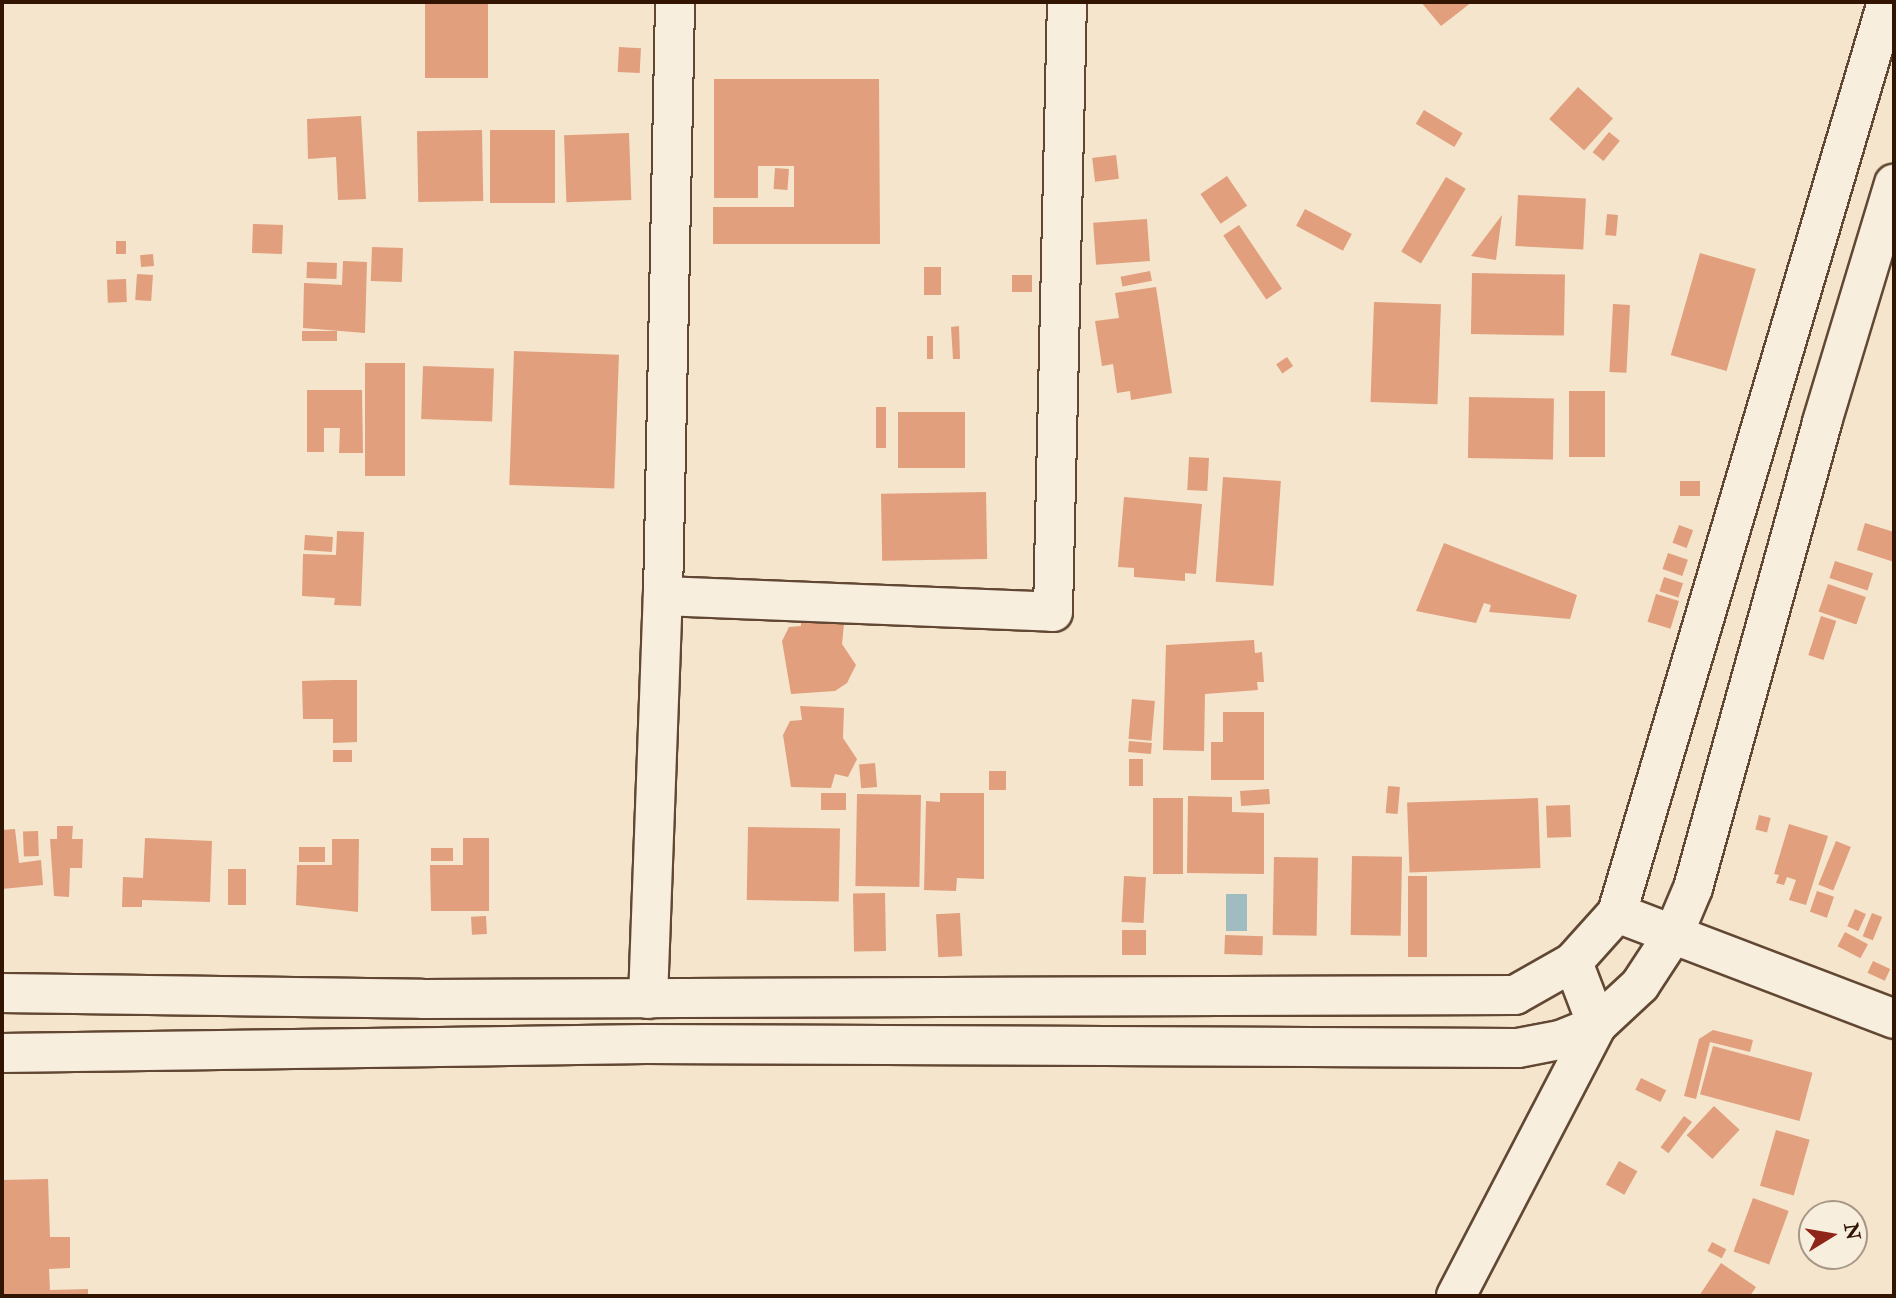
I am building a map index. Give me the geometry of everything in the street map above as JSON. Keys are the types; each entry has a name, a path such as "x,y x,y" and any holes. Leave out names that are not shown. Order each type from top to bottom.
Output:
{"street":[{"path":"648,999 663,596 675,2"},
{"path":"663,596 1053,612 1067,2"},
{"path":"2,993 648,999 1515,995 1573,962 1617,913 1887,2"},
{"path":"1456,1296 1597,1025 1640,985 1674,933 1693,888 1822,422 1894,184"},
{"path":"1617,913 1894,1019"},
{"path":"1573,962 1597,1025"},
{"path":"2,1053 646,1044 1518,1048 1560,1040 1597,1025"}],"water":[{"path":"1226,894 1247,894 1247,931 1226,931"}],"building":[{"path":"425,2 488,2 488,78 425,78"},
{"path":"1421,2 1472,2 1441,26"},
{"path":"619,47 641,48 640,73 618,72"},
{"path":"714,79 879,79 880,244 713,244 713,207 794,207 794,166 758,166 758,198 714,198"},
{"path":"1578,87 1613,118 1584,150 1549,119"},
{"path":"1424,110 1463,133 1454,147 1416,124"},
{"path":"361,116 366,199 338,200 336,157 308,159 307,119"},
{"path":"482,130 483,201 418,202 417,131"},
{"path":"490,130 555,130 555,203 490,203"},
{"path":"1609,132 1620,141 1604,161 1593,152"},
{"path":"629,133 631,200 566,202 564,135"},
{"path":"1116,155 1119,179 1095,182 1092,158"},
{"path":"775,168 789,169 788,190 774,189"},
{"path":"1227,176 1247,206 1221,224 1200,194"},
{"path":"1446,177 1466,189 1421,263 1401,252"},
{"path":"1518,195 1586,199 1583,249 1515,246"},
{"path":"1305,209 1352,234 1343,251 1296,226"},
{"path":"1607,214 1618,215 1616,236 1605,235"},
{"path":"1502,215 1496,260 1471,256"},
{"path":"1147,219 1150,261 1096,265 1093,223"},
{"path":"253,224 283,225 282,254 252,253"},
{"path":"1239,225 1282,289 1266,299 1223,236"},
{"path":"116,241 126,241 126,254 116,254"},
{"path":"372,247 403,248 402,282 371,281"},
{"path":"1700,253 1756,269 1727,371 1671,355"},
{"path":"153,254 154,266 141,267 140,255"},
{"path":"343,261 367,262 365,333 303,328 304,283 342,285"},
{"path":"307,262 337,263 336,279 306,278"},
{"path":"924,267 941,267 941,295 924,295"},
{"path":"1150,271 1152,281 1122,287 1121,277"},
{"path":"1472,273 1565,275 1564,336 1471,334"},
{"path":"137,274 153,275 151,301 135,300"},
{"path":"1012,275 1032,275 1032,292 1012,292"},
{"path":"126,279 127,302 108,303 107,280"},
{"path":"1156,287 1172,393 1131,400 1130,391 1117,393 1113,364 1102,366 1095,321 1119,318 1115,293"},
{"path":"1374,302 1441,304 1437,404 1371,402"},
{"path":"1613,304 1630,305 1626,373 1609,372"},
{"path":"959,326 960,359 953,359 951,327"},
{"path":"302,331 337,331 337,341 302,341"},
{"path":"927,336 933,336 933,359 927,359"},
{"path":"514,351 619,355 614,489 509,485"},
{"path":"1287,357 1293,366 1282,373 1276,364"},
{"path":"365,363 405,363 405,476 365,476"},
{"path":"423,366 494,368 492,421 421,419"},
{"path":"307,390 362,390 363,453 339,453 340,428 324,428 324,452 307,452"},
{"path":"1569,391 1605,391 1605,457 1569,457"},
{"path":"1469,397 1554,398 1553,459 1468,458"},
{"path":"876,407 886,407 886,448 876,448"},
{"path":"898,412 965,412 965,468 898,468"},
{"path":"1189,457 1209,458 1207,491 1187,490"},
{"path":"1223,477 1281,481 1274,586 1216,582"},
{"path":"1680,481 1700,481 1700,496 1680,496"},
{"path":"986,492 987,559 882,561 881,494"},
{"path":"1124,497 1202,504 1196,574 1185,573 1185,581 1134,577 1134,568 1118,567"},
{"path":"1865,523 1894,532 1894,562 1857,550"},
{"path":"1679,525 1693,530 1687,548 1673,543"},
{"path":"337,531 364,532 361,606 334,605 335,598 302,596 303,554 336,555"},
{"path":"305,535 333,537 332,552 304,550"},
{"path":"1444,543 1577,595 1570,619 1489,612 1491,605 1484,603 1476,623 1416,611"},
{"path":"1668,553 1688,560 1682,576 1662,569"},
{"path":"1835,561 1873,573 1867,590 1829,578"},
{"path":"1664,577 1683,583 1678,597 1659,591"},
{"path":"1828,584 1866,597 1856,624 1819,611"},
{"path":"1656,594 1679,601 1670,629 1648,622"},
{"path":"1821,616 1836,621 1824,660 1808,655"},
{"path":"801,621 844,624 842,644 856,665 847,683 835,691 791,694 782,641 789,627 801,626"},
{"path":"1254,640 1255,653 1262,652 1264,682 1257,682 1258,690 1205,694 1204,751 1163,750 1166,645"},
{"path":"357,680 357,742 333,743 333,719 303,719 302,681"},
{"path":"1132,699 1155,701 1151,741 1129,739"},
{"path":"800,706 844,708 843,738 857,759 848,777 835,774 831,788 791,787 783,735 790,721 802,720"},
{"path":"1223,712 1264,712 1264,780 1211,780 1211,742 1223,742"},
{"path":"1129,741 1152,743 1151,754 1128,752"},
{"path":"333,750 352,750 352,762 333,762"},
{"path":"1129,759 1143,759 1143,786 1129,786"},
{"path":"875,763 877,787 861,788 859,764"},
{"path":"989,771 1006,771 1006,790 989,790"},
{"path":"1388,786 1400,787 1398,814 1386,813"},
{"path":"1269,789 1270,804 1241,806 1240,791"},
{"path":"821,793 846,793 846,810 821,810"},
{"path":"940,793 984,793 984,879 957,878 956,891 924,890 926,801 940,802"},
{"path":"857,794 921,795 919,887 855,886"},
{"path":"1188,796 1232,797 1232,812 1264,813 1264,874 1187,873"},
{"path":"1153,798 1183,798 1183,874 1153,874"},
{"path":"1538,798 1540,868 1410,873 1407,803"},
{"path":"1570,805 1571,837 1547,838 1546,806"},
{"path":"1759,815 1771,818 1767,832 1755,830"},
{"path":"1789,824 1828,836 1806,905 1789,900 1796,880 1787,877 1784,885 1776,883 1779,875 1774,874"},
{"path":"57,826 73,826 72,839 83,839 82,868 70,868 69,897 54,896 50,839 57,839"},
{"path":"748,827 840,829 839,902 747,900"},
{"path":"15,829 19,863 41,860 43,885 2,889 2,830"},
{"path":"38,831 39,856 24,857 23,832"},
{"path":"145,838 212,841 210,902 142,900 142,907 122,907 123,877 143,878"},
{"path":"463,838 489,838 489,911 431,911 430,865 463,865"},
{"path":"332,839 359,839 358,912 296,905 297,865 332,865"},
{"path":"1836,841 1851,847 1833,891 1818,885"},
{"path":"299,847 325,847 325,862 299,862"},
{"path":"431,848 453,848 453,861 431,861"},
{"path":"1352,856 1402,857 1401,936 1351,935"},
{"path":"1274,857 1318,858 1317,936 1273,935"},
{"path":"228,869 246,869 246,905 228,905"},
{"path":"1124,876 1146,877 1144,923 1122,922"},
{"path":"1408,876 1427,876 1427,957 1408,957"},
{"path":"1817,891 1834,897 1827,918 1810,912"},
{"path":"885,893 886,951 854,952 853,894"},
{"path":"1855,909 1866,914 1858,931 1847,926"},
{"path":"960,913 962,956 938,957 936,914"},
{"path":"1872,913 1882,917 1873,940 1863,936"},
{"path":"486,916 487,934 472,935 471,917"},
{"path":"1122,930 1146,930 1146,955 1122,955"},
{"path":"1845,932 1868,944 1860,958 1837,946"},
{"path":"1225,935 1263,936 1262,955 1224,954"},
{"path":"1873,961 1890,969 1885,981 1868,973"},
{"path":"1713,1030 1753,1040 1750,1052 1710,1042 1696,1099 1684,1096 1699,1039"},
{"path":"1713,1046 1812,1073 1800,1121 1700,1094"},
{"path":"1641,1078 1666,1090 1660,1102 1635,1090"},
{"path":"1714,1106 1740,1130 1712,1159 1687,1135"},
{"path":"1684,1116 1692,1122 1669,1153 1661,1147"},
{"path":"1776,1130 1810,1140 1794,1195 1760,1186"},
{"path":"1619,1161 1637,1171 1624,1195 1606,1185"},
{"path":"48,1179 50,1237 70,1237 70,1268 49,1269 50,1290 88,1289 88,1296 2,1296 2,1180"},
{"path":"1753,1198 1789,1211 1769,1265 1734,1252"},
{"path":"1712,1242 1726,1249 1722,1258 1707,1251"},
{"path":"1721,1263 1756,1287 1750,1296 1699,1296"}]}
